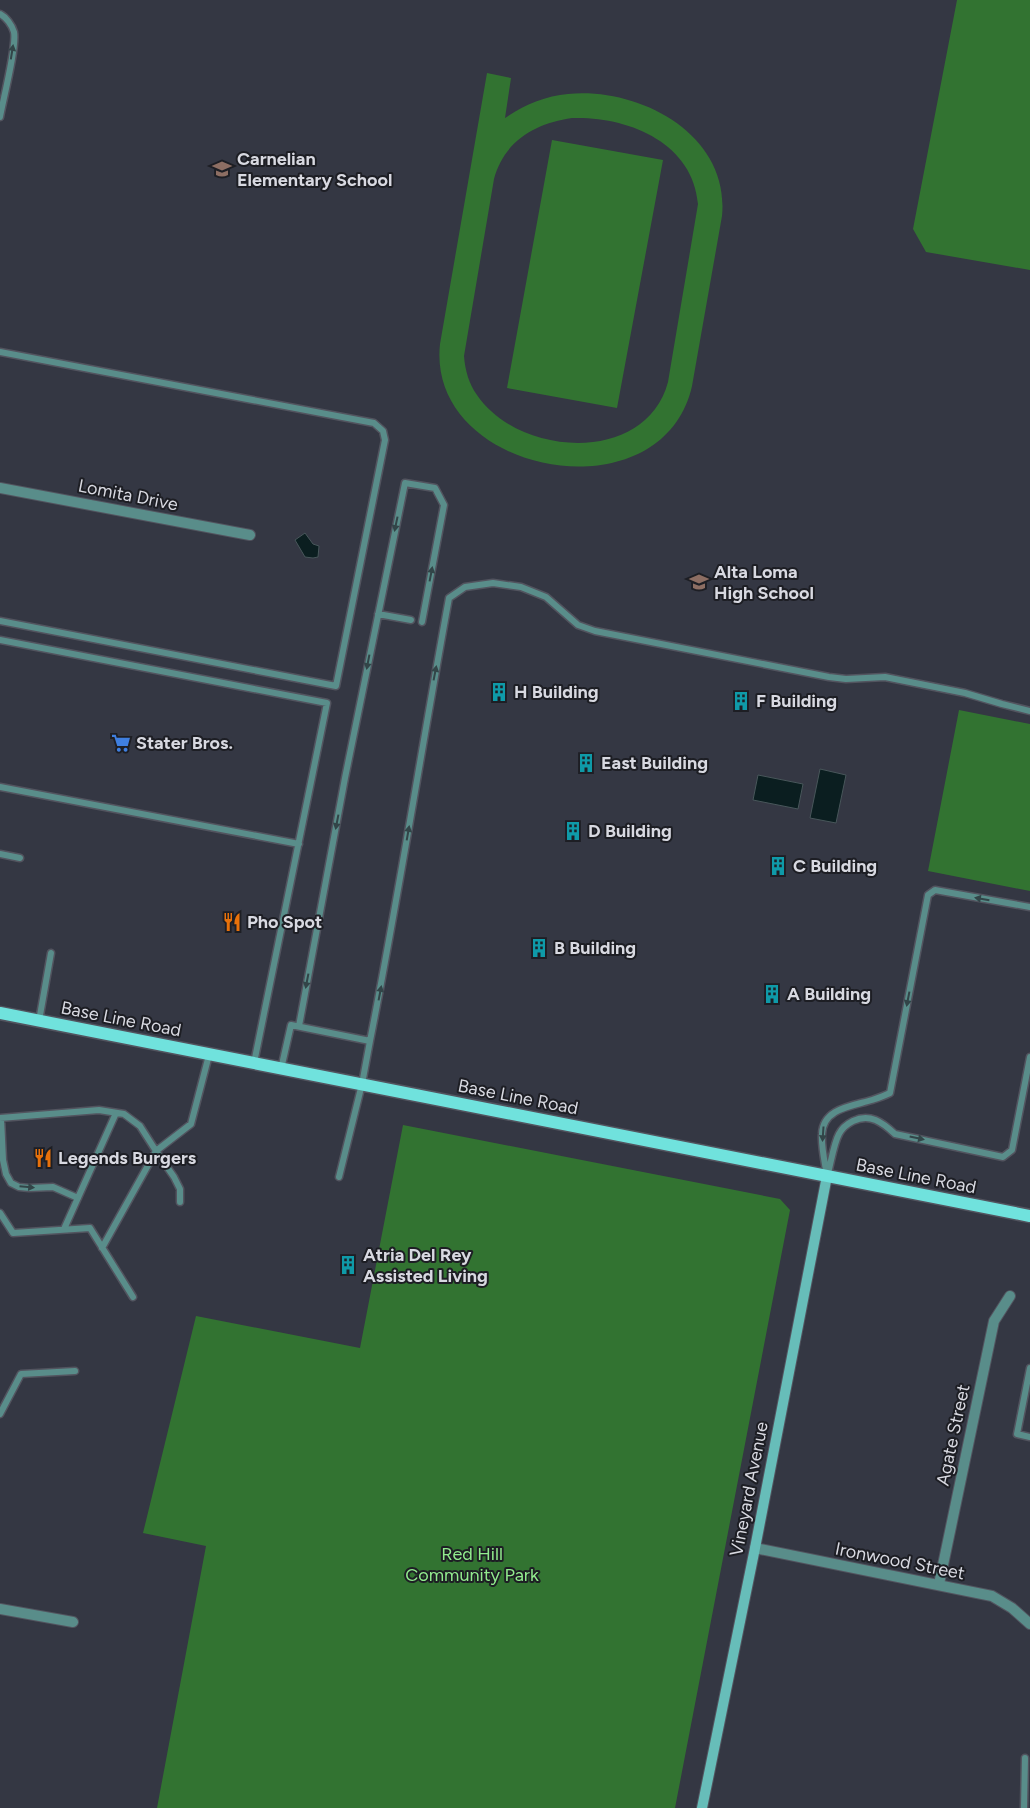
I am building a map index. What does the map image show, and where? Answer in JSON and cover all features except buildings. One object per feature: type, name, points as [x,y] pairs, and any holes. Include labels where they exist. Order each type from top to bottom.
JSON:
[{"type":"main road","name":"Base Line Road","points":[[0,1013],[1030,1216]]},
{"type":"street","name":"Lomita Drive","points":[[0,488],[250,535]]},
{"type":"street","name":"Vineyard Avenue","points":[[702,1808],[755,1548],[827,1176]]},
{"type":"street","name":"Agate Street","points":[[939,1584],[994,1321],[1010,1296]]},
{"type":"street","name":"Ironwood Street","points":[[755,1548],[992,1596],[1012,1608],[1030,1624]]},
{"type":"street","points":[[0,1609],[73,1622]]},
{"type":"lane","points":[[0,14],[5,16],[14,32],[0,117]]},
{"type":"lane","points":[[0,352],[374,423],[383,431],[385,440],[336,686],[0,621]]},
{"type":"lane","points":[[299,1026],[405,483],[435,488],[444,504],[422,622]]},
{"type":"lane","points":[[339,1177],[362,1084],[388,949],[449,598],[464,587],[494,583],[521,587],[546,597],[578,625],[595,631],[829,677],[846,679],[885,677],[965,693],[1030,711]]},
{"type":"lane","points":[[378,614],[411,620]]},
{"type":"lane","points":[[0,640],[327,703],[254,1063]]},
{"type":"lane","points":[[0,788],[299,844]]},
{"type":"lane","points":[[0,854],[20,858]]},
{"type":"lane","points":[[827,1176],[822,1134],[825,1121],[838,1110],[851,1104],[872,1100],[890,1093],[928,894],[935,890],[1030,907]]},
{"type":"lane","points":[[39,1021],[51,954]]},
{"type":"lane","points":[[281,1069],[291,1025],[370,1041]]},
{"type":"lane","points":[[102,1248],[156,1151],[191,1124],[209,1055]]},
{"type":"lane","points":[[827,1176],[838,1135],[846,1124],[860,1118],[874,1118],[895,1134],[1003,1157],[1012,1150],[1030,1057]]},
{"type":"lane","points":[[78,1198],[52,1187],[29,1188],[19,1187],[11,1183],[6,1174],[3,1160],[0,1118],[99,1110],[124,1114],[140,1126],[174,1177],[180,1189],[180,1202]]},
{"type":"lane","points":[[64,1229],[116,1113]]},
{"type":"lane","points":[[0,1213],[13,1233],[90,1228],[134,1297]]},
{"type":"lane","points":[[1030,1368],[1017,1434],[1030,1437]]},
{"type":"lane","points":[[0,1414],[21,1374],[75,1371]]},
{"type":"lane","points":[[1024,1808],[1025,1758]]},
{"type":"green space","points":[[957,0],[1030,0],[1030,270],[926,252],[913,229]]},
{"type":"green space","points":[[487,73],[511,78],[505,118],[527,105],[543,99],[568,94],[595,94],[623,99],[650,108],[675,122],[696,140],[711,161],[721,187],[722,216],[692,386],[672,428],[638,454],[595,466],[550,464],[506,450],[469,425],[446,389],[440,344]],"holes":[[[572,118],[593,119],[635,128],[654,137],[670,149],[684,164],[693,182],[698,204],[668,382],[655,409],[635,428],[609,439],[580,443],[550,440],[521,431],[496,416],[477,395],[472,386],[466,372],[464,356],[494,179],[505,154],[523,136],[546,124]]]},
{"type":"green space","points":[[552,140],[663,160],[617,408],[507,388]]},
{"type":"green space","points":[[959,710],[1030,724],[1030,891],[928,871]]},
{"type":"green space","name":"Red Hill Community Park","points":[[403,1125],[780,1199],[790,1210],[675,1808],[157,1808],[206,1546],[143,1533],[196,1316],[360,1348]]},
{"type":"shaded area","points":[[305,533],[313,544],[319,546],[318,557],[305,557],[295,540]]},
{"type":"shaded area","points":[[820,769],[846,775],[836,823],[810,818]]},
{"type":"shaded area","points":[[758,775],[803,784],[798,809],[753,800]]},
{"type":"place","name":"Carnelian Elementary School","points":[[222,169]]},
{"type":"place","name":"Alta Loma High School","points":[[699,582]]},
{"type":"place","name":"H Building","points":[[499,692]]},
{"type":"place","name":"F Building","points":[[741,701]]},
{"type":"place","name":"Stater Bros.","points":[[121,743]]},
{"type":"place","name":"East Building","points":[[586,763]]},
{"type":"place","name":"D Building","points":[[573,831]]},
{"type":"place","name":"C Building","points":[[778,866]]},
{"type":"place","name":"Pho Spot","points":[[232,922]]},
{"type":"place","name":"B Building","points":[[539,948]]},
{"type":"place","name":"A Building","points":[[772,994]]},
{"type":"place","name":"Legends Burgers","points":[[43,1158]]},
{"type":"place","name":"Atria Del Rey Assisted Living","points":[[348,1265]]}]
